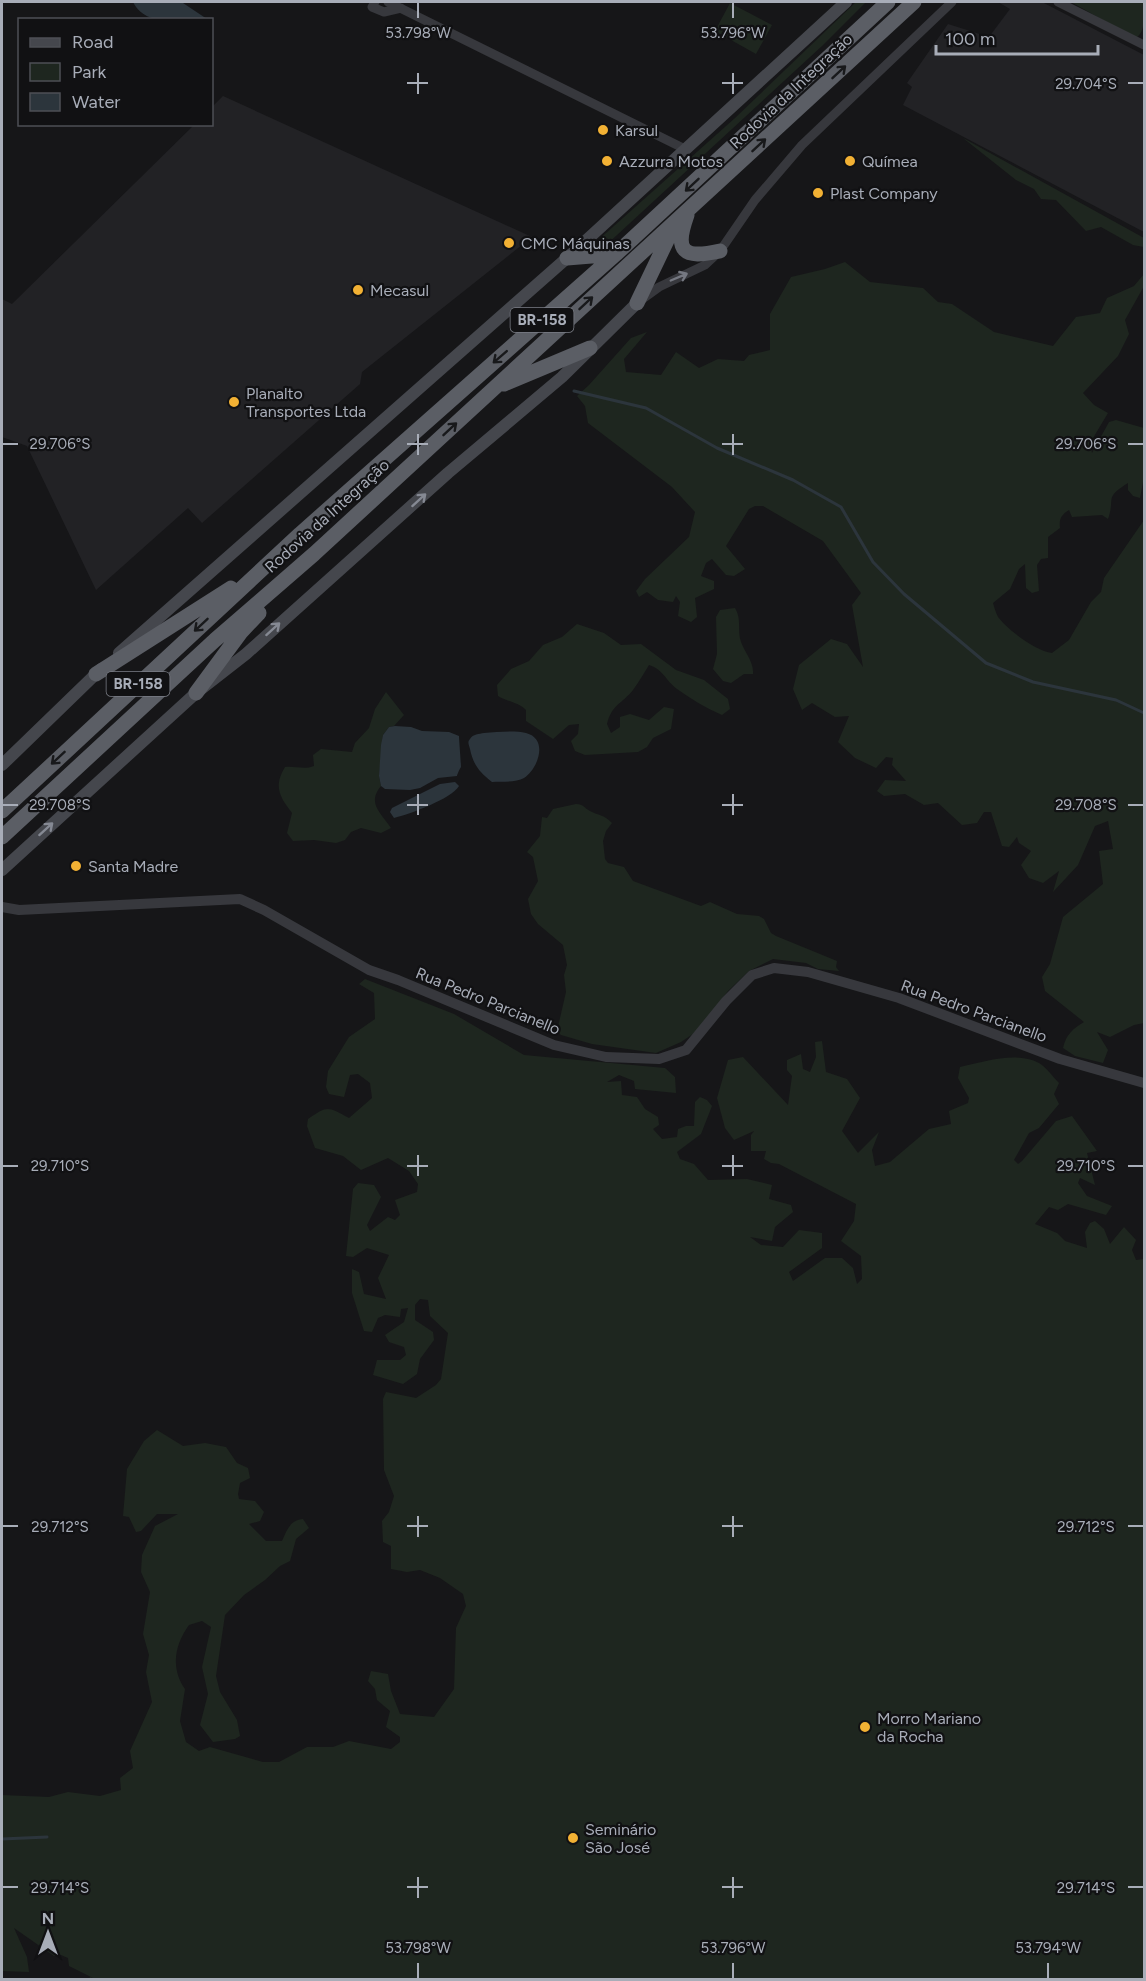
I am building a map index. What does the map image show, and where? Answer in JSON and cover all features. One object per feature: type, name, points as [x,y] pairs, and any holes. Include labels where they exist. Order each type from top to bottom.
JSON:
[{"type":"highway","name":"Rodovia da Integração","points":[[2,837],[215,640],[314,554],[914,2]]},
{"type":"highway","name":"Rodovia da Integração","points":[[2,811],[275,558],[616,254],[887,3]]},
{"type":"highway","points":[[689,209],[681,232],[682,246],[691,255],[720,251]]},
{"type":"highway","name":"BR-158","points":[[637,303],[675,221]]},
{"type":"highway","points":[[567,258],[616,254]]},
{"type":"highway","name":"BR-158","points":[[493,389],[590,348]]},
{"type":"highway","name":"BR-158","points":[[196,693],[241,632],[314,554]]},
{"type":"highway","name":"BR-158","points":[[96,674],[223,594],[275,558]]},
{"type":"main road","name":"BR-158","points":[[823,21],[836,2]]},
{"type":"main road","name":"BR-158","points":[[2,765],[96,674],[567,258],[846,2]]},
{"type":"main road","name":"BR-158","points":[[2,870],[196,693],[246,654],[448,473],[562,377],[637,303]]},
{"type":"street","points":[[375,2],[372,7],[384,12],[401,8]]},
{"type":"street","points":[[388,2],[470,41],[476,41],[490,48],[492,52],[685,149]]},
{"type":"street","name":"BR-158","points":[[637,303],[659,287],[705,266],[720,251],[755,200],[796,152],[952,2]]},
{"type":"street","points":[[1058,2],[1144,45]]},
{"type":"street","name":"Rua Pedro Parcianello","points":[[2,907],[19,910],[240,898],[369,970],[554,1045],[606,1057],[659,1059],[686,1050],[726,1001],[752,975],[774,968],[808,972],[899,998],[1060,1059],[1144,1083]]},
{"type":"shaded area","points":[[998,2],[1042,2],[1144,55],[1144,232],[903,105],[912,87],[907,83],[948,24],[989,37],[1010,9]]},
{"type":"shaded area","points":[[223,96],[532,237],[362,372],[360,384],[202,523],[188,508],[96,590],[27,446],[2,437],[2,299],[12,304],[193,126],[213,126],[213,106]]},
{"type":"green space","points":[[856,2],[866,2],[822,46],[604,247],[587,250],[735,118]]},
{"type":"green space","points":[[1071,2],[1144,2],[1144,23],[1141,32],[1135,38]]},
{"type":"green space","points":[[730,3],[772,25],[756,54],[715,31]]},
{"type":"green space","points":[[963,138],[1144,238],[1144,247],[1133,245],[1101,227],[1086,231],[1056,200],[1041,199],[1034,189],[1016,180]]},
{"type":"green space","points":[[845,262],[870,282],[923,288],[938,302],[952,304],[994,332],[1053,346],[1076,317],[1100,313],[1107,298],[1134,286],[1144,274],[1144,286],[1125,320],[1129,334],[1118,356],[1083,393],[1094,405],[1108,413],[1090,443],[1092,453],[1109,422],[1116,420],[1144,428],[1144,477],[1140,498],[1133,496],[1128,490],[1128,483],[1115,492],[1108,519],[1102,515],[1072,517],[1069,510],[1066,512],[1061,518],[1060,528],[1048,537],[1048,558],[1041,559],[1037,565],[1039,591],[1032,593],[1026,588],[1025,564],[1019,569],[1010,589],[993,603],[998,617],[1008,628],[1031,644],[1052,653],[1069,640],[1091,602],[1101,592],[1104,578],[1144,520],[1144,1023],[1134,1025],[1110,1037],[1097,1032],[1108,1050],[1103,1063],[1075,1056],[1063,1048],[1070,1032],[1084,1022],[1045,991],[1042,977],[1050,964],[1063,917],[1103,884],[1099,851],[1113,849],[1108,821],[1095,826],[1078,865],[1053,892],[1059,871],[1043,883],[1029,878],[1021,865],[1031,851],[1019,843],[1017,837],[1009,847],[1002,846],[991,812],[984,812],[977,823],[962,825],[938,803],[924,805],[905,794],[884,796],[877,791],[885,780],[906,781],[892,765],[893,758],[886,757],[876,768],[855,758],[838,742],[849,716],[835,717],[812,703],[802,710],[793,689],[799,665],[831,639],[847,644],[863,667],[852,605],[861,593],[823,541],[763,506],[749,509],[726,546],[745,569],[734,576],[726,575],[712,559],[706,563],[701,576],[714,581],[714,589],[695,598],[697,617],[691,622],[678,616],[680,602],[676,596],[673,602],[658,600],[647,592],[639,597],[636,591],[645,579],[689,537],[695,512],[672,487],[588,423],[585,406],[577,396],[631,338],[647,332],[624,359],[626,372],[661,375],[676,352],[699,368],[718,359],[744,361],[749,355],[770,350],[770,314],[791,277]]},
{"type":"green space","points":[[735,608],[741,642],[751,662],[753,674],[744,674],[731,683],[723,681],[713,669],[717,654],[716,617],[720,610]]},
{"type":"green space","points":[[577,624],[604,633],[621,645],[641,644],[676,670],[704,680],[728,699],[730,709],[722,715],[704,706],[677,689],[661,672],[649,665],[633,690],[615,708],[607,724],[611,733],[620,727],[620,717],[630,714],[649,720],[664,707],[674,709],[671,729],[653,738],[647,747],[638,752],[585,755],[575,751],[571,741],[578,734],[579,724],[569,725],[553,739],[526,721],[526,710],[523,707],[498,696],[497,685],[511,669],[529,661],[543,645],[562,637]]},
{"type":"green space","points":[[386,692],[404,715],[383,735],[379,776],[381,786],[375,797],[379,812],[391,828],[381,833],[361,828],[351,832],[345,840],[336,843],[314,840],[293,841],[287,833],[292,813],[281,797],[279,786],[279,780],[285,767],[314,766],[313,755],[321,749],[352,752],[355,743],[369,728],[375,709]]},
{"type":"green space","points":[[576,804],[582,805],[612,823],[603,841],[605,859],[608,863],[624,867],[633,881],[701,906],[710,902],[737,914],[759,916],[764,919],[771,933],[837,961],[836,967],[839,971],[818,969],[806,963],[773,959],[749,971],[728,991],[696,1032],[681,1042],[656,1053],[592,1044],[561,1035],[557,1031],[566,992],[564,975],[567,965],[563,945],[538,924],[531,914],[528,899],[538,881],[533,857],[527,852],[540,836],[542,817],[547,818],[553,809]]},
{"type":"green space","points":[[365,979],[454,1014],[524,1055],[665,1068],[675,1077],[676,1093],[635,1089],[634,1081],[619,1075],[607,1082],[621,1081],[622,1095],[637,1097],[645,1109],[658,1117],[659,1125],[653,1129],[662,1139],[677,1137],[678,1129],[694,1126],[695,1102],[700,1097],[707,1100],[712,1106],[701,1134],[677,1152],[680,1159],[694,1164],[708,1180],[747,1179],[772,1185],[769,1199],[791,1205],[793,1212],[775,1227],[772,1241],[750,1237],[761,1245],[783,1247],[799,1230],[822,1233],[822,1248],[789,1272],[793,1281],[825,1258],[842,1258],[853,1268],[857,1284],[862,1279],[861,1256],[841,1241],[854,1221],[856,1204],[779,1164],[764,1159],[766,1151],[751,1151],[751,1135],[754,1131],[734,1140],[725,1128],[717,1098],[728,1060],[743,1057],[788,1105],[792,1076],[787,1070],[787,1060],[801,1054],[803,1069],[810,1072],[816,1057],[815,1042],[822,1041],[826,1072],[847,1079],[860,1098],[842,1131],[858,1153],[879,1132],[872,1150],[875,1166],[890,1162],[929,1129],[951,1124],[949,1111],[968,1103],[969,1098],[958,1078],[960,1067],[1000,1059],[1020,1058],[1039,1063],[1059,1083],[1054,1094],[1059,1104],[1039,1128],[1029,1133],[1014,1160],[1018,1164],[1022,1161],[1056,1121],[1072,1116],[1097,1151],[1087,1153],[1095,1185],[1080,1178],[1078,1183],[1087,1196],[1112,1206],[1106,1215],[1068,1204],[1058,1210],[1049,1207],[1035,1224],[1057,1233],[1065,1241],[1087,1248],[1085,1232],[1090,1223],[1095,1221],[1104,1229],[1110,1244],[1124,1227],[1136,1240],[1132,1250],[1136,1260],[1144,1259],[1144,1979],[96,1980],[69,1966],[68,1958],[61,1955],[54,1956],[14,1928],[27,1957],[29,1972],[2,1971],[2,1795],[49,1797],[68,1792],[100,1796],[121,1790],[120,1778],[133,1768],[130,1751],[152,1702],[146,1672],[149,1655],[143,1634],[150,1592],[141,1572],[142,1555],[155,1526],[178,1514],[157,1514],[141,1531],[136,1532],[129,1517],[123,1516],[127,1469],[144,1441],[157,1430],[183,1446],[205,1443],[226,1447],[237,1463],[248,1468],[250,1478],[240,1483],[239,1499],[255,1501],[264,1512],[260,1521],[249,1524],[266,1541],[282,1541],[295,1521],[303,1519],[309,1528],[296,1539],[290,1561],[280,1566],[244,1595],[225,1615],[216,1676],[220,1692],[237,1720],[240,1736],[235,1739],[213,1742],[200,1725],[208,1694],[202,1667],[211,1627],[202,1621],[189,1625],[184,1632],[176,1656],[176,1665],[180,1681],[185,1689],[180,1721],[186,1742],[199,1751],[210,1747],[263,1762],[279,1762],[307,1747],[333,1747],[349,1741],[391,1749],[400,1742],[400,1737],[386,1727],[390,1711],[377,1700],[375,1689],[368,1681],[371,1671],[388,1674],[391,1691],[400,1714],[434,1717],[454,1689],[456,1628],[466,1606],[463,1594],[440,1578],[420,1570],[407,1572],[391,1569],[391,1546],[383,1542],[382,1521],[389,1512],[394,1496],[384,1470],[383,1399],[386,1392],[416,1398],[436,1385],[441,1379],[448,1333],[430,1316],[428,1300],[420,1299],[415,1305],[415,1320],[433,1332],[434,1340],[420,1359],[417,1374],[403,1384],[373,1375],[377,1360],[400,1360],[406,1355],[404,1347],[389,1342],[385,1335],[404,1322],[408,1308],[401,1309],[400,1317],[385,1315],[378,1318],[372,1332],[364,1331],[352,1293],[352,1269],[359,1272],[364,1294],[386,1299],[378,1278],[389,1255],[367,1248],[353,1257],[346,1256],[353,1189],[358,1183],[374,1185],[381,1197],[367,1225],[370,1231],[388,1217],[395,1220],[400,1215],[395,1200],[417,1192],[418,1184],[409,1171],[388,1158],[361,1170],[343,1156],[315,1148],[307,1126],[308,1119],[328,1109],[349,1118],[372,1098],[370,1083],[358,1074],[350,1075],[344,1097],[329,1094],[326,1087],[328,1071],[349,1037],[375,1019],[374,993],[359,984]]},
{"type":"water","points":[[133,2],[183,3],[206,18],[153,18],[139,10]]},
{"type":"water","points":[[389,727],[411,727],[422,731],[449,732],[459,736],[461,767],[457,776],[438,778],[420,788],[410,790],[385,789],[381,786],[379,776],[383,735]]},
{"type":"water","points":[[516,732],[533,736],[537,741],[539,754],[529,774],[521,780],[513,781],[492,782],[487,778],[475,763],[468,744],[473,736],[484,733]]},
{"type":"water","points":[[455,782],[459,786],[455,791],[430,805],[394,818],[390,812],[392,808],[440,784]]},
{"type":"waterway","points":[[574,391],[646,408],[717,448],[793,480],[841,507],[873,562],[904,594],[986,663],[1033,682],[1116,700],[1144,713]]},
{"type":"waterway","points":[[2,1839],[47,1837]]},
{"type":"place","name":"Karsul","points":[[603,130]]},
{"type":"place","name":"Azzurra Motos","points":[[607,161]]},
{"type":"place","name":"Químea","points":[[850,161]]},
{"type":"place","name":"Plast Company","points":[[818,193]]},
{"type":"place","name":"CMC Máquinas","points":[[509,243]]},
{"type":"place","name":"Mecasul","points":[[358,290]]},
{"type":"place","name":"Planalto Transportes Ltda","points":[[234,402]]},
{"type":"place","name":"Santa Madre","points":[[76,866]]},
{"type":"place","name":"Morro Mariano da Rocha","points":[[865,1727]]},
{"type":"place","name":"Seminário São José","points":[[573,1838]]}]
